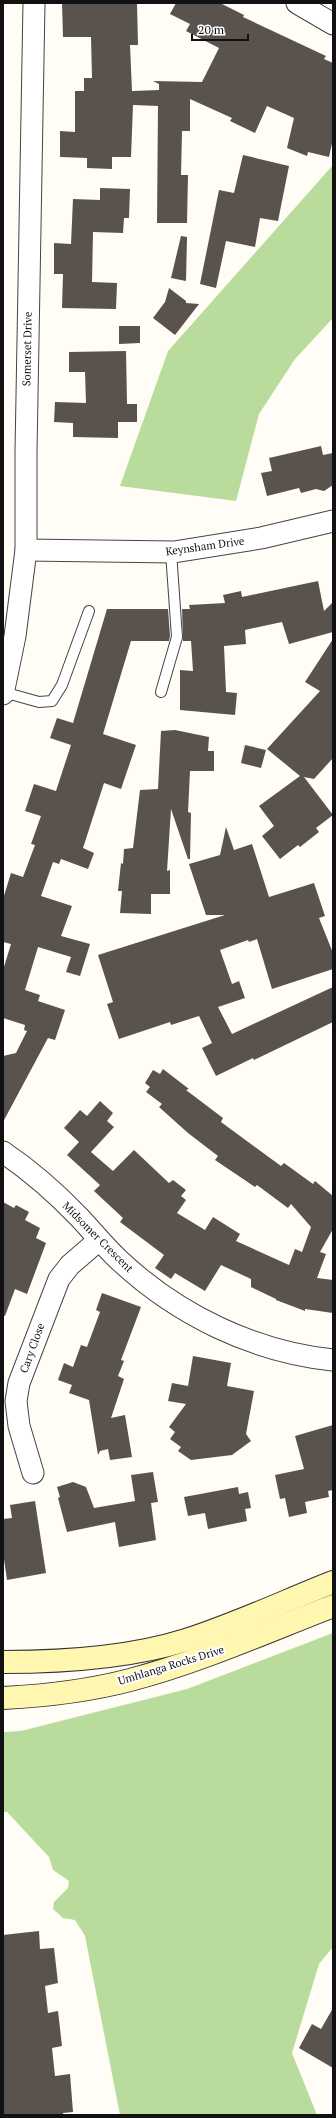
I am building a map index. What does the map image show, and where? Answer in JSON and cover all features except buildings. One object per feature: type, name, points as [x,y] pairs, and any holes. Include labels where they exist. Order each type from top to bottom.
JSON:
[{"type":"main road","name":"Umhlanga Rocks Drive","points":[[3,1662],[33,1662],[112,1655],[186,1640],[333,1582]]},
{"type":"main road","name":"Umhlanga Rocks Drive","points":[[3,1698],[34,1696],[129,1680],[222,1650],[333,1606]]},
{"type":"street","name":"Somerset Drive","points":[[3,693],[14,636],[26,550],[26,436],[34,3]]},
{"type":"street","points":[[297,3],[333,24]]},
{"type":"street","name":"Keynsham Drive","points":[[26,550],[171,552],[240,542],[333,521]]},
{"type":"street","name":"Midsomer Crescent","points":[[3,1152],[31,1172],[54,1192],[99,1240],[136,1274],[175,1304],[206,1323],[268,1347],[333,1360]]},
{"type":"street","name":"Cary Close","points":[[33,1473],[16,1413],[19,1383],[59,1279],[70,1265],[99,1240]]},
{"type":"lane","points":[[161,692],[177,637],[171,552]]},
{"type":"lane","points":[[3,693],[44,703],[55,698],[62,684],[89,611]]},
{"type":"green space","points":[[333,165],[333,318],[295,359],[259,414],[236,501],[120,486],[168,351]]},
{"type":"green space","points":[[333,1633],[333,1947],[319,1964],[292,2053],[317,2115],[120,2115],[85,1936],[75,1920],[63,1918],[53,1909],[54,1902],[68,1888],[69,1881],[53,1870],[49,1857],[7,1812],[3,1812],[3,1732],[21,1731],[187,1689]]}]
